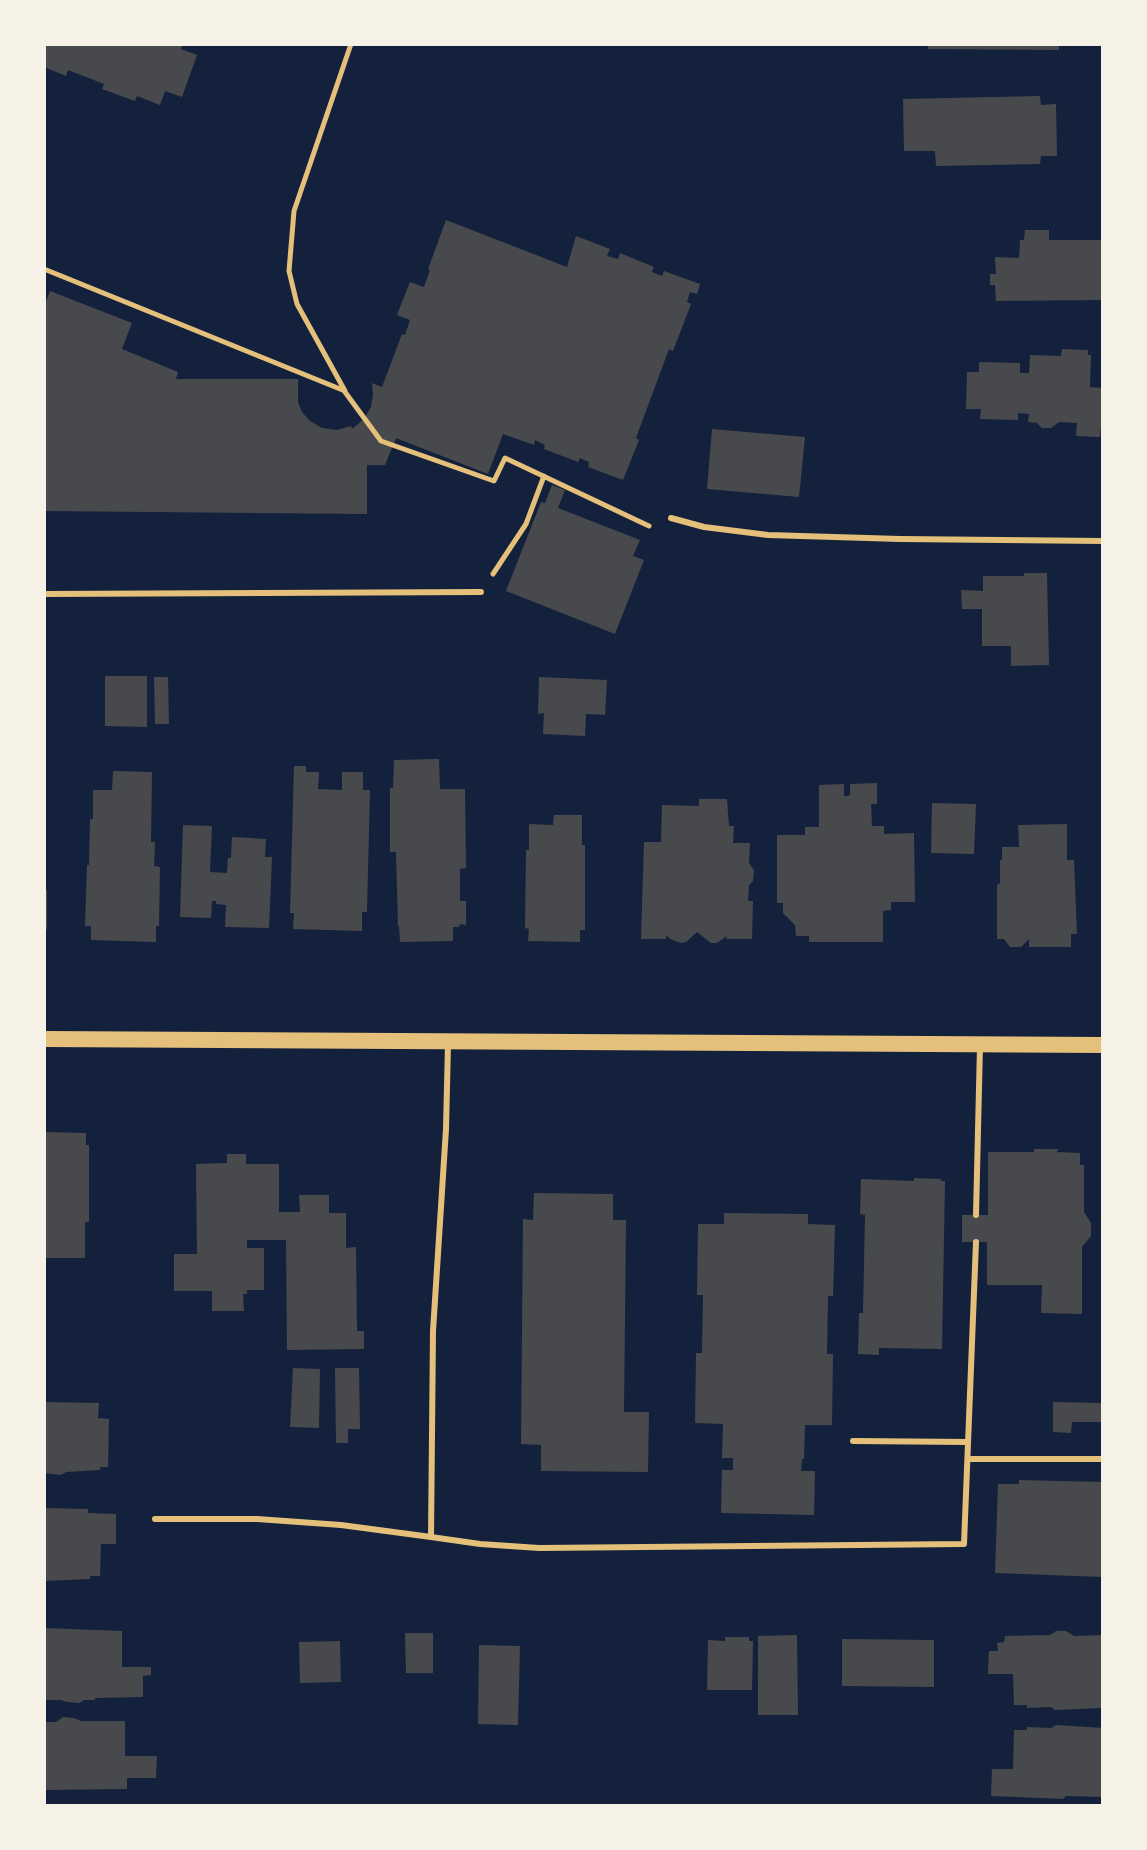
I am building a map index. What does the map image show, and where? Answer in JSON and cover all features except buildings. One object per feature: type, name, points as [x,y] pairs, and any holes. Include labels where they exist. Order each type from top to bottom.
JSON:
[{"type":"main road","points":[[44,1039],[1103,1045]]},
{"type":"lane","points":[[671,518],[704,527],[768,535],[1103,541]]},
{"type":"lane","points":[[44,594],[481,592]]},
{"type":"lane","points":[[431,1537],[433,1331],[446,1129],[448,1041]]},
{"type":"lane","points":[[976,1215],[980,1045]]},
{"type":"lane","points":[[155,1519],[257,1519],[341,1525],[480,1544],[539,1548],[964,1544],[976,1242]]},
{"type":"lane","points":[[853,1441],[968,1442]]},
{"type":"lane","points":[[968,1459],[1103,1459]]},
{"type":"path","points":[[351,44],[294,211],[289,271],[297,304],[345,391],[381,441],[494,481],[505,458],[653,528],[671,518]]},
{"type":"path","points":[[44,269],[345,391]]},
{"type":"path","points":[[481,592],[526,524],[544,476]]}]
